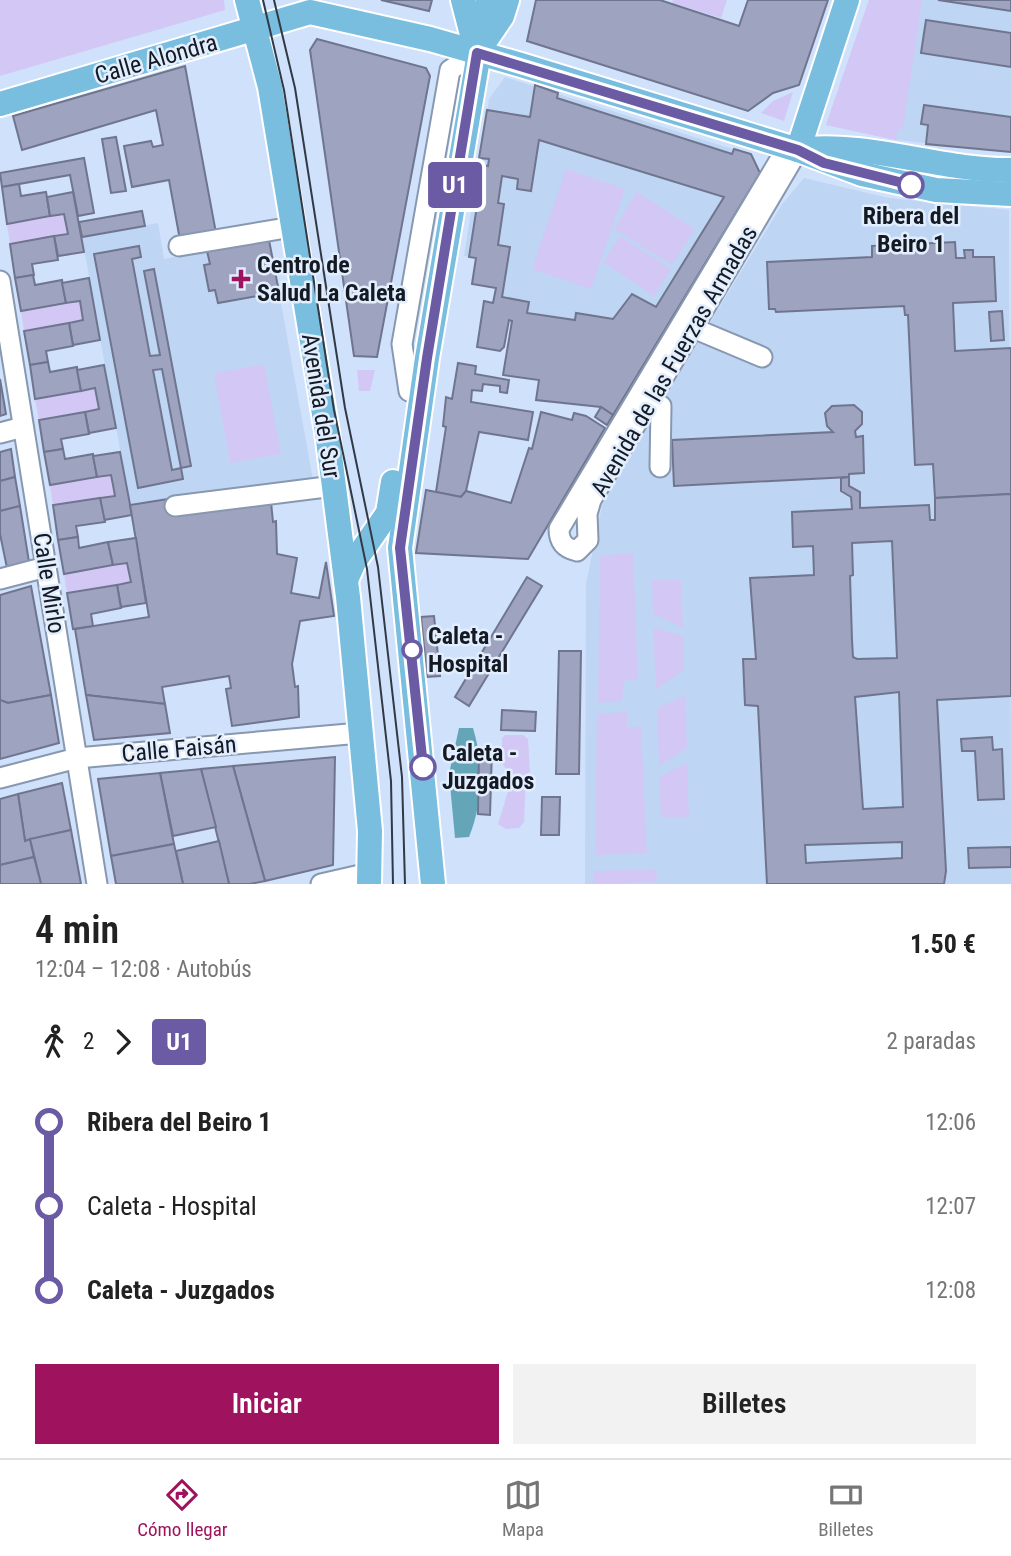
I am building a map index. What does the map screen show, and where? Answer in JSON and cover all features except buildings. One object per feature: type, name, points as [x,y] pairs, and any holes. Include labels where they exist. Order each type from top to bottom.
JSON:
[{"type":"main road","name":"Avenida del Sur","points":[[247,0],[270,88],[334,486],[346,580],[370,831],[369,879]]},
{"type":"main road","points":[[463,0],[477,53]]},
{"type":"main road","points":[[433,884],[400,548],[425,367],[488,0]]},
{"type":"main road","points":[[477,53],[502,16],[507,0]]},
{"type":"main road","name":"Avenida de las Fuerzas Armadas","points":[[792,149],[846,0]]},
{"type":"main road","name":"Calle Alondra","points":[[0,104],[253,31],[304,6]]},
{"type":"main road","points":[[304,6],[430,38],[792,149],[824,163],[862,174],[936,190],[1011,194]]},
{"type":"main road","points":[[792,149],[830,146],[934,164],[1011,170]]},
{"type":"main road","points":[[346,580],[354,562],[388,513],[409,391],[425,367]]},
{"type":"street","points":[[409,391],[402,344],[448,78],[450,71],[477,53]]},
{"type":"street","name":"Avenida de las Fuerzas Armadas","points":[[792,149],[693,328],[591,500],[587,514],[589,540],[577,551],[567,549],[559,539],[559,529],[792,149]]},
{"type":"street","points":[[179,246],[292,227]]},
{"type":"street","name":"Calle Mirlo","points":[[0,283],[97,884]]},
{"type":"street","points":[[693,328],[762,357]]},
{"type":"street","points":[[651,399],[661,406],[660,467]]},
{"type":"street","points":[[0,433],[23,427]]},
{"type":"street","points":[[175,506],[334,486]]},
{"type":"street","points":[[0,579],[46,567]]},
{"type":"street","name":"Calle Faisán","points":[[0,778],[77,758],[360,733]]},
{"type":"street","points":[[321,884],[369,879]]},
{"type":"shaded area","points":[[0,0],[224,0],[225,10],[0,76]]},
{"type":"shaded area","points":[[673,0],[727,0],[721,18],[672,3]]},
{"type":"shaded area","points":[[869,0],[1011,0],[1011,152],[896,140],[826,125]]},
{"type":"shaded area","points":[[869,0],[922,0],[903,129],[898,129],[896,140],[826,125]]},
{"type":"shaded area","points":[[505,77],[748,154],[663,330],[621,308],[613,319],[577,313],[575,320],[527,313],[529,302],[502,297],[507,263],[464,256],[489,99]]},
{"type":"shaded area","points":[[793,92],[784,121],[761,113],[773,101]]},
{"type":"shaded area","points":[[566,169],[625,189],[591,289],[532,269]]},
{"type":"shaded area","points":[[804,178],[889,198],[1009,210],[1011,884],[585,884],[586,584],[604,496],[783,203]]},
{"type":"shaded area","points":[[637,192],[695,229],[672,265],[614,229]]},
{"type":"shaded area","points":[[64,214],[68,234],[10,244],[7,224]]},
{"type":"shaded area","points":[[158,223],[164,259],[207,251],[210,264],[204,266],[208,290],[215,290],[218,303],[279,292],[313,480],[130,505],[82,237]]},
{"type":"shaded area","points":[[620,236],[671,269],[654,296],[603,262]]},
{"type":"shaded area","points":[[80,301],[83,320],[24,331],[21,311]]},
{"type":"shaded area","points":[[264,364],[281,454],[230,463],[214,373]]},
{"type":"shaded area","points":[[357,370],[375,370],[370,391],[359,391]]},
{"type":"shaded area","points":[[95,388],[99,409],[39,420],[35,399]]},
{"type":"shaded area","points":[[111,475],[115,496],[53,505],[50,485]]},
{"type":"shaded area","points":[[633,553],[638,679],[624,681],[622,701],[598,703],[600,556]]},
{"type":"shaded area","points":[[127,563],[131,582],[67,593],[64,574]]},
{"type":"shaded area","points":[[681,579],[683,628],[653,614],[652,580]]},
{"type":"shaded area","points":[[653,627],[683,636],[684,670],[656,689]]},
{"type":"shaded area","points":[[685,696],[687,748],[659,766],[657,708]]},
{"type":"shaded area","points":[[627,712],[627,727],[641,727],[647,853],[595,855],[597,714]]},
{"type":"shaded area","points":[[459,728],[473,728],[479,756],[480,783],[477,810],[469,837],[455,838],[449,774]]},
{"type":"shaded area","points":[[505,735],[523,735],[528,739],[530,772],[526,775],[524,822],[519,828],[506,829],[498,824],[508,791],[508,772],[502,763],[502,738]]},
{"type":"shaded area","points":[[687,763],[689,817],[661,817],[659,777]]},
{"type":"shaded area","points":[[656,869],[657,882],[593,884],[593,871]]},
{"type":"tram line","points":[[263,0],[284,90],[334,410],[367,569],[391,781],[393,884]]},
{"type":"tram line","points":[[274,0],[295,88],[345,408],[378,567],[402,777],[405,884]]},
{"type":"bus line","name":"U1","points":[[423,767],[400,548],[427,358],[477,53],[798,150],[824,163],[911,185]]},
{"type":"place","name":"Ribera del Beiro 1","points":[[911,185]]},
{"type":"place","name":"Centro de Salud La Caleta","points":[[241,279]]},
{"type":"place","name":"Caleta - Hospital","points":[[412,650]]},
{"type":"place","name":"Caleta - Juzgados","points":[[423,767]]}]
